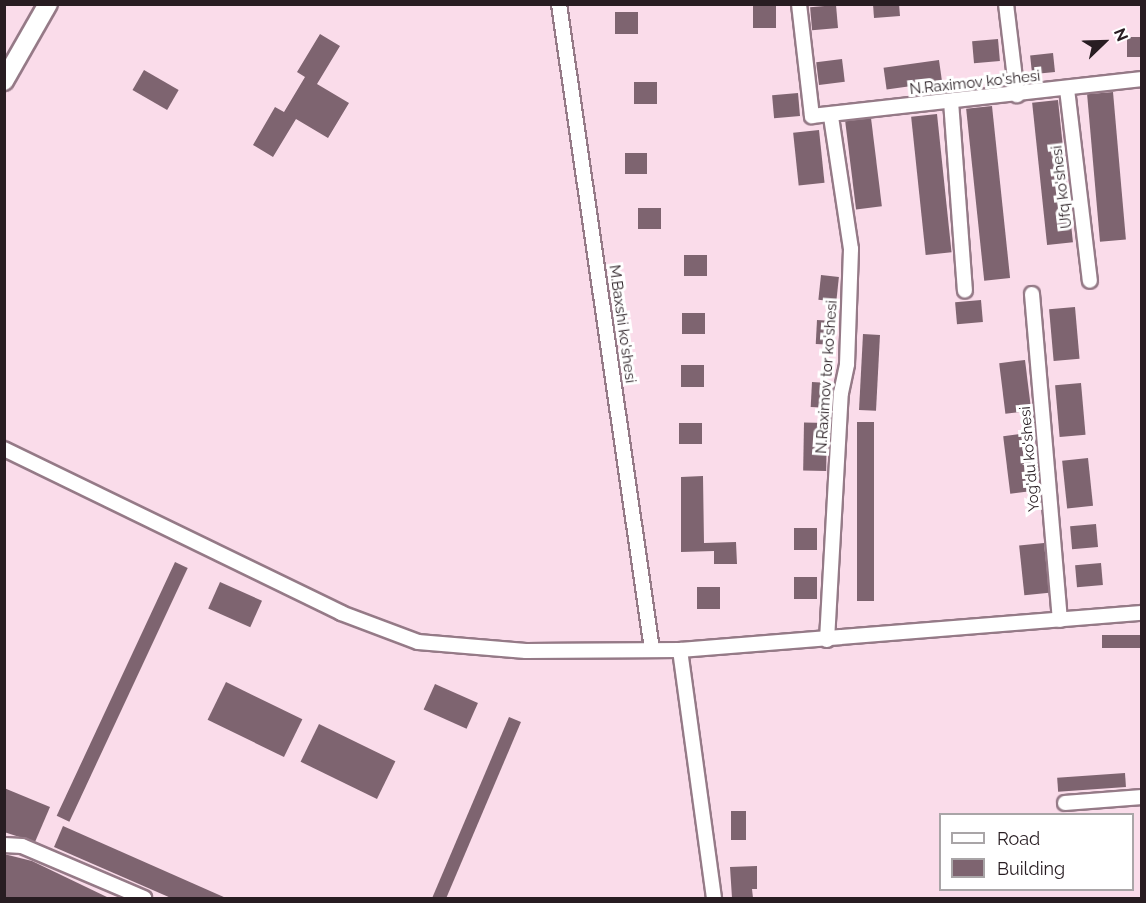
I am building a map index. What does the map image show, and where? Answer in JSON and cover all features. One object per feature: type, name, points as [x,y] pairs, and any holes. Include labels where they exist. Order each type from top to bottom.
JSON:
[{"type":"main road","points":[[4,81],[48,4]]},
{"type":"street","name":"M.Baxshi ko'shesi","points":[[559,4],[652,649]]},
{"type":"street","name":"N.Raximov ko'shesi","points":[[799,4],[812,116],[831,117],[1142,79]]},
{"type":"street","points":[[1006,4],[1017,95]]},
{"type":"street","name":"Ufq ko'shesi","points":[[1067,89],[1090,281]]},
{"type":"street","points":[[951,101],[965,291]]},
{"type":"street","name":"N.Raximov tor ko'shesi","points":[[827,640],[841,393],[847,364],[851,249],[831,117]]},
{"type":"street","name":"Yog'du ko'shesi","points":[[1032,294],[1060,620]]},
{"type":"street","points":[[4,449],[341,613],[418,642],[526,651],[680,650],[1142,613]]},
{"type":"street","points":[[680,650],[714,898]]},
{"type":"street","points":[[1065,803],[1142,797]]},
{"type":"street","points":[[4,845],[22,846],[144,898]]},
{"type":"building","points":[[873,4],[899,4],[900,16],[874,18]]},
{"type":"building","points":[[836,5],[838,28],[812,30],[810,7]]},
{"type":"building","points":[[753,6],[776,6],[776,28],[753,28]]},
{"type":"building","points":[[615,12],[638,12],[638,34],[615,34]]},
{"type":"building","points":[[320,34],[340,46],[317,84],[349,103],[328,138],[296,119],[273,157],[253,145],[275,107],[284,112],[305,77],[297,72]]},
{"type":"building","points":[[1127,37],[1142,37],[1142,57],[1127,57]]},
{"type":"building","points":[[998,39],[1000,61],[974,63],[972,41]]},
{"type":"building","points":[[1053,53],[1055,72],[1032,74],[1030,55]]},
{"type":"building","points":[[842,59],[845,82],[819,85],[816,62]]},
{"type":"building","points":[[939,60],[942,82],[887,90],[884,68]]},
{"type":"building","points":[[144,70],[179,90],[167,110],[132,90]]},
{"type":"building","points":[[634,82],[657,82],[657,104],[634,104]]},
{"type":"building","points":[[1113,92],[1126,239],[1100,242],[1087,94]]},
{"type":"building","points":[[798,93],[800,116],[774,118],[772,95]]},
{"type":"building","points":[[1058,100],[1073,242],[1047,245],[1032,103]]},
{"type":"building","points":[[992,106],[1010,278],[984,281],[966,109]]},
{"type":"building","points":[[937,114],[952,252],[926,255],[911,117]]},
{"type":"building","points":[[871,118],[882,206],[856,210],[845,121]]},
{"type":"building","points":[[819,130],[825,183],[799,185],[793,133]]},
{"type":"building","points":[[625,153],[647,153],[647,174],[625,174]]},
{"type":"building","points":[[638,208],[661,208],[661,229],[638,229]]},
{"type":"building","points":[[684,255],[707,255],[707,276],[684,276]]},
{"type":"building","points":[[821,275],[839,277],[836,302],[818,300]]},
{"type":"building","points":[[981,300],[983,322],[957,324],[955,302]]},
{"type":"building","points":[[1075,307],[1080,359],[1054,361],[1049,309]]},
{"type":"building","points":[[682,313],[705,313],[705,334],[682,334]]},
{"type":"building","points":[[817,320],[834,321],[833,345],[816,344]]},
{"type":"building","points":[[863,334],[880,335],[876,411],[859,410]]},
{"type":"building","points":[[1025,360],[1031,411],[1005,414],[999,363]]},
{"type":"building","points":[[681,365],[704,365],[704,387],[681,387]]},
{"type":"building","points":[[812,382],[829,383],[828,408],[811,407]]},
{"type":"building","points":[[1081,383],[1086,435],[1060,437],[1055,385]]},
{"type":"building","points":[[857,422],[874,422],[874,601],[857,601]]},
{"type":"building","points":[[679,423],[702,423],[702,444],[679,444]]},
{"type":"building","points":[[804,423],[827,423],[826,471],[803,471]]},
{"type":"building","points":[[1029,433],[1036,491],[1010,494],[1003,436]]},
{"type":"building","points":[[1088,458],[1093,506],[1067,508],[1062,461]]},
{"type":"building","points":[[703,476],[704,543],[736,542],[737,564],[714,564],[714,551],[681,552],[681,477]]},
{"type":"building","points":[[1096,524],[1098,547],[1072,549],[1070,526]]},
{"type":"building","points":[[794,528],[817,528],[817,550],[794,550]]},
{"type":"building","points":[[1044,543],[1049,593],[1024,595],[1019,546]]},
{"type":"building","points":[[175,562],[188,568],[69,822],[57,816]]},
{"type":"building","points":[[1101,563],[1103,585],[1077,587],[1075,565]]},
{"type":"building","points":[[794,577],[817,577],[817,599],[794,599]]},
{"type":"building","points":[[220,582],[262,601],[250,627],[208,608]]},
{"type":"building","points":[[697,587],[720,587],[720,609],[697,609]]},
{"type":"building","points":[[1102,635],[1142,635],[1142,648],[1102,648]]},
{"type":"building","points":[[226,682],[302,719],[284,757],[208,720]]},
{"type":"building","points":[[435,684],[478,703],[467,729],[424,710]]},
{"type":"building","points":[[509,717],[521,722],[446,898],[432,898]]},
{"type":"building","points":[[319,724],[395,761],[377,799],[301,762]]},
{"type":"building","points":[[1125,773],[1126,787],[1058,792],[1057,778]]},
{"type":"building","points":[[4,788],[50,807],[35,842],[4,832]]},
{"type":"building","points":[[731,811],[746,811],[746,840],[731,840]]},
{"type":"building","points":[[63,826],[226,898],[171,898],[54,847]]},
{"type":"building","points":[[4,854],[32,861],[109,898],[4,898]]},
{"type":"building","points":[[757,866],[757,889],[752,889],[753,898],[732,898],[730,867]]}]
